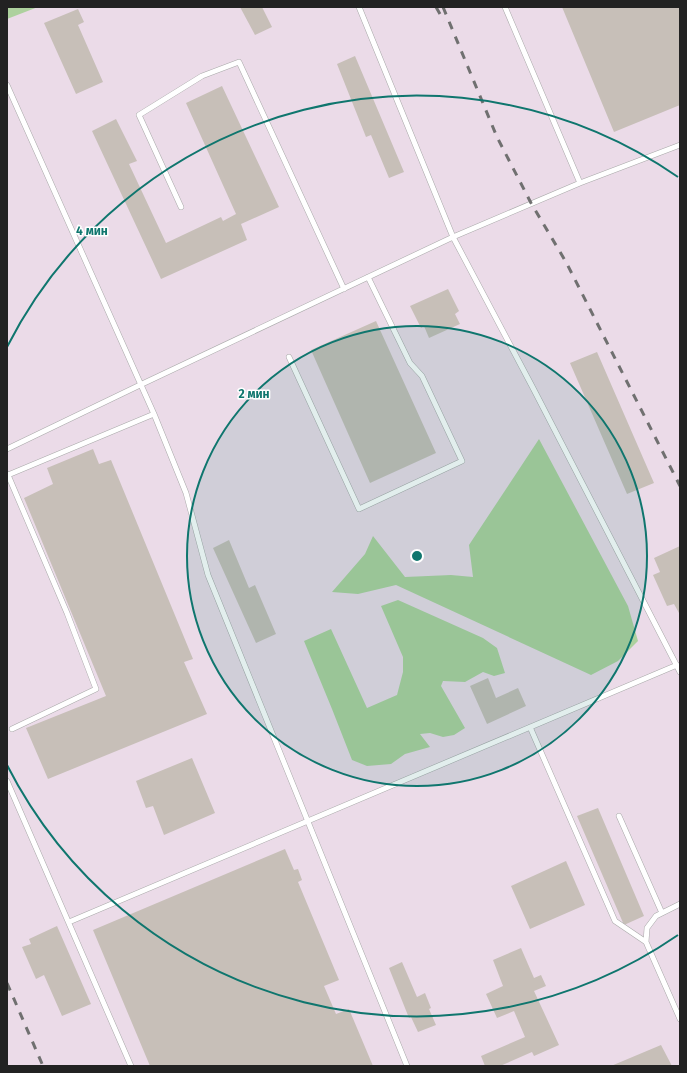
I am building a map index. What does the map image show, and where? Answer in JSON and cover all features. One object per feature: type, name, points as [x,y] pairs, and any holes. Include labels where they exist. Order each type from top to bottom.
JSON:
[{"type":"lane","points":[[359,7],[453,237],[680,672]]},
{"type":"lane","points":[[505,7],[580,183]]},
{"type":"lane","points":[[181,207],[139,115],[202,76],[239,62],[344,289]]},
{"type":"lane","points":[[7,85],[154,414],[186,493],[208,575],[407,1066]]},
{"type":"lane","points":[[7,449],[453,237],[580,183],[680,145]]},
{"type":"lane","points":[[289,357],[359,509],[462,461],[422,376],[410,364],[368,277]]},
{"type":"lane","points":[[12,729],[96,689],[67,613],[8,474],[154,414]]},
{"type":"lane","points":[[69,922],[677,665]]},
{"type":"lane","points":[[530,727],[615,921],[646,942]]},
{"type":"lane","points":[[7,782],[131,1066]]},
{"type":"lane","points":[[619,816],[662,913]]},
{"type":"lane","points":[[680,904],[656,916],[647,928],[646,942],[680,1019]]},
{"type":"shaded area","points":[[7,7],[680,7],[680,1066],[7,1066]]},
{"type":"green space","points":[[7,7],[38,7],[7,19]]},
{"type":"green space","points":[[539,439],[628,606],[638,641],[618,661],[591,675],[396,585],[358,594],[332,592],[365,554],[373,536],[405,577],[451,575],[473,577],[469,545]]},
{"type":"green space","points":[[398,600],[483,638],[497,648],[505,673],[494,676],[483,672],[465,682],[443,681],[441,686],[465,728],[454,735],[443,737],[430,733],[420,734],[430,747],[405,754],[391,764],[367,766],[352,760],[304,641],[331,629],[367,708],[397,695],[403,672],[403,657],[381,606]]},
{"type":"building","points":[[240,7],[262,7],[272,27],[255,35]]},
{"type":"building","points":[[562,7],[680,7],[680,105],[614,132]]},
{"type":"building","points":[[78,9],[84,22],[78,25],[103,82],[76,94],[44,23]]},
{"type":"building","points":[[355,56],[404,172],[389,178],[371,135],[366,137],[337,64]]},
{"type":"building","points":[[222,86],[279,207],[241,224],[247,240],[161,279],[92,131],[116,119],[137,161],[129,164],[166,243],[221,217],[223,221],[236,214],[186,103]]},
{"type":"building","points":[[448,289],[459,311],[455,314],[460,324],[429,338],[424,326],[421,328],[410,306]]},
{"type":"building","points":[[376,321],[436,453],[370,483],[311,350]]},
{"type":"building","points":[[597,352],[654,483],[627,494],[570,363]]},
{"type":"building","points":[[93,449],[99,464],[111,460],[193,659],[184,662],[207,714],[48,779],[26,728],[106,696],[24,498],[53,484],[47,468]]},
{"type":"building","points":[[229,540],[249,588],[255,585],[276,634],[256,643],[213,548]]},
{"type":"building","points":[[680,546],[679,613],[674,604],[667,606],[653,575],[660,572],[654,558]]},
{"type":"building","points":[[488,678],[496,698],[518,688],[526,706],[487,724],[470,686]]},
{"type":"building","points":[[192,758],[215,813],[164,835],[153,806],[146,808],[136,781]]},
{"type":"building","points":[[598,808],[644,916],[624,925],[577,816]]},
{"type":"building","points":[[285,849],[294,870],[298,869],[302,880],[298,882],[339,980],[324,986],[336,1014],[349,1009],[373,1066],[150,1066],[93,930]]},
{"type":"building","points":[[566,861],[585,905],[530,929],[511,886]]},
{"type":"building","points":[[57,926],[91,1004],[62,1016],[44,975],[36,979],[22,947],[31,944],[29,939]]},
{"type":"building","points":[[521,948],[534,978],[541,975],[546,986],[534,991],[559,1045],[534,1056],[532,1052],[500,1066],[485,1066],[481,1056],[525,1037],[514,1011],[497,1018],[486,994],[503,986],[493,960]]},
{"type":"building","points":[[402,962],[417,997],[425,993],[431,1008],[429,1009],[436,1025],[418,1032],[411,1017],[409,1018],[389,968]]},
{"type":"building","points":[[661,1045],[672,1066],[611,1066]]},
{"type":"railway","points":[[436,7],[444,21]]},
{"type":"railway","points":[[443,7],[497,137],[531,203],[566,262],[680,486]]},
{"type":"railway","points":[[7,983],[43,1066]]}]
